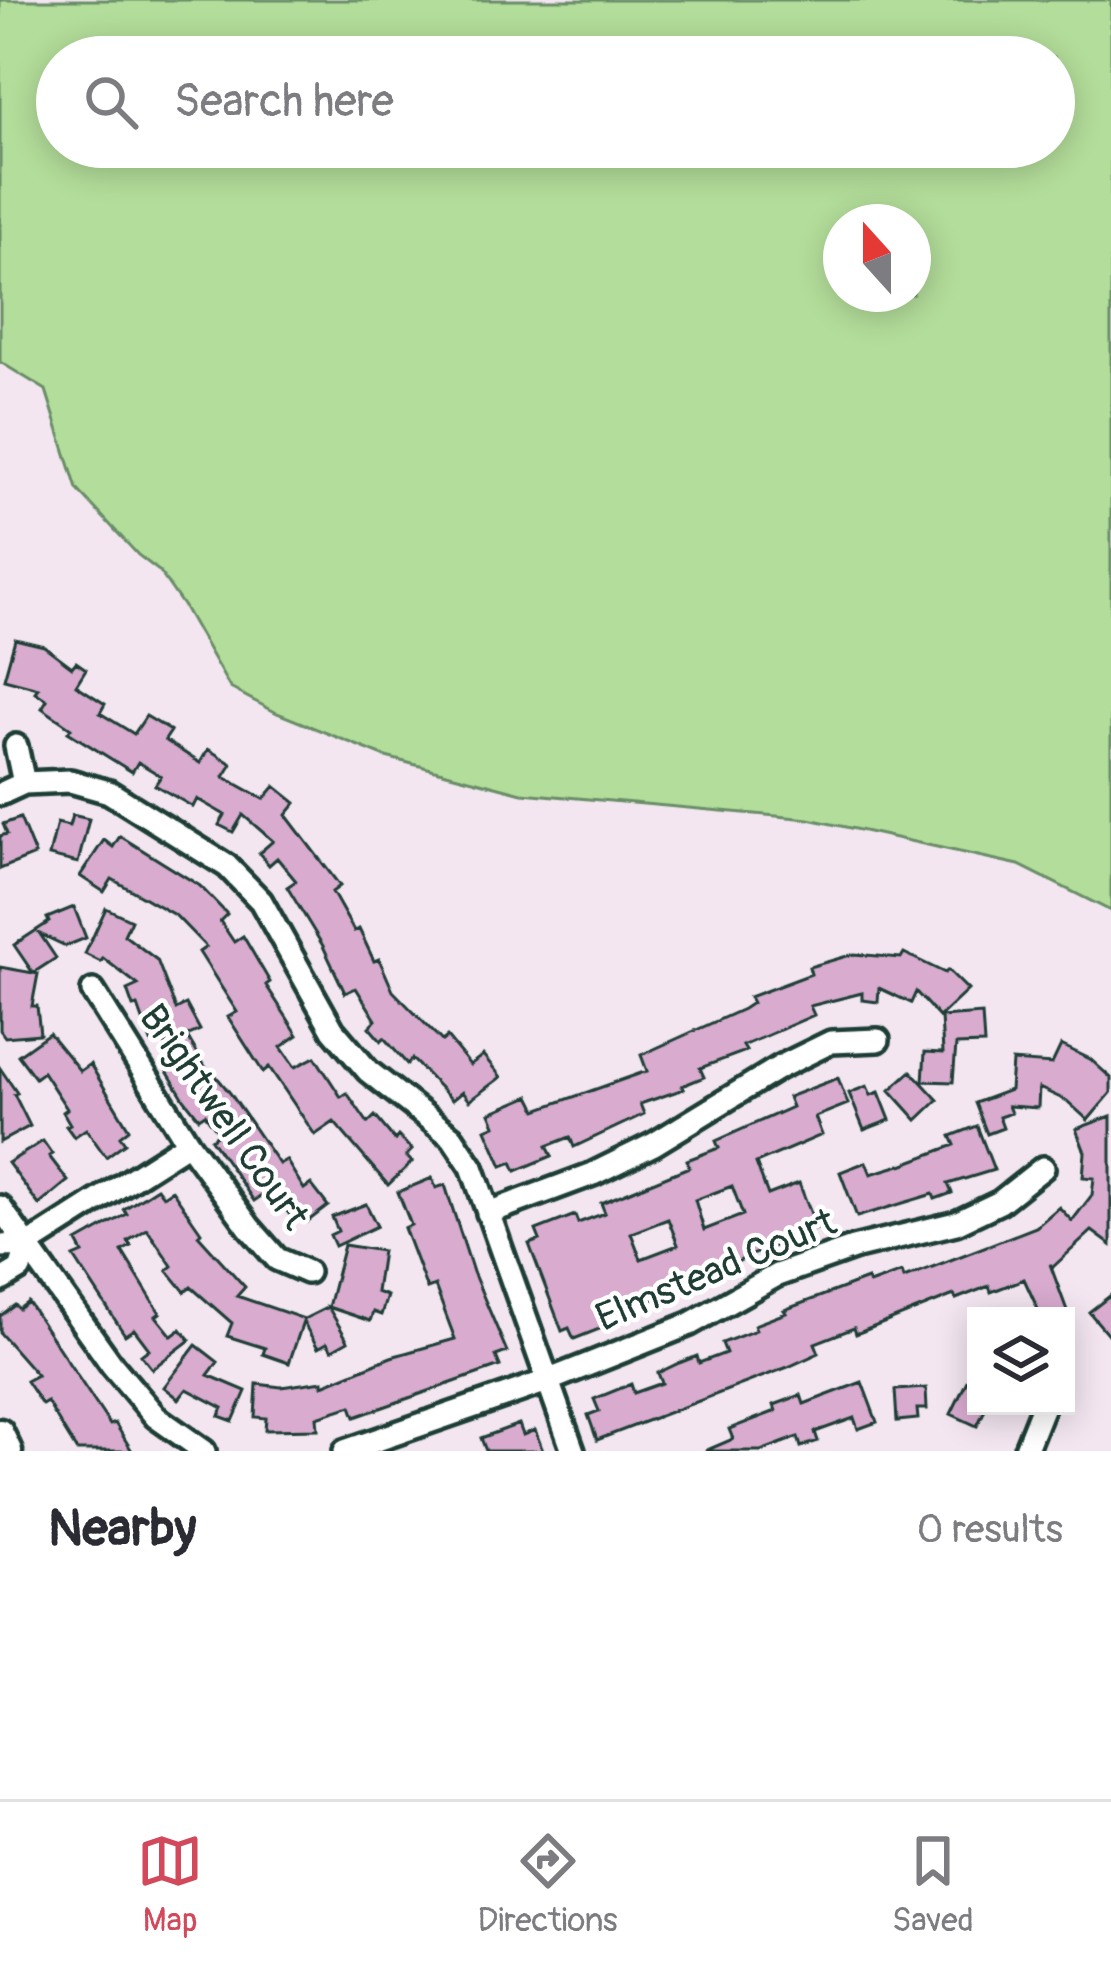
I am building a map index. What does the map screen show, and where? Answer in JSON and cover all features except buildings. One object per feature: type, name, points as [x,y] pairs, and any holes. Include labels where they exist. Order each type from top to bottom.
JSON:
[{"type":"main road","points":[[0,1432],[9,1451]]},
{"type":"street","points":[[16,746],[24,783]]},
{"type":"street","points":[[0,794],[24,783],[70,781],[110,792],[227,866],[261,901],[344,1043],[368,1071],[452,1137],[472,1167],[573,1451]]},
{"type":"street","name":"Brightwell Court","points":[[93,991],[188,1143],[249,1227],[278,1259],[307,1272]]},
{"type":"street","points":[[488,1213],[593,1174],[654,1144],[780,1066],[831,1042],[878,1040]]},
{"type":"street","points":[[0,1246],[28,1245],[188,1143]]},
{"type":"street","name":"Elmstead Court","points":[[345,1451],[547,1381],[690,1324],[777,1275],[853,1248],[956,1223],[1000,1202],[1043,1168]]},
{"type":"street","points":[[0,1207],[112,1365],[157,1417],[204,1451]]},
{"type":"street","points":[[0,1281],[20,1269],[28,1245]]},
{"type":"street","points":[[1025,1451],[1039,1415]]},
{"type":"green space","points":[[0,0],[1111,0],[1111,911],[1019,865],[809,819],[522,793],[386,757],[277,713],[230,688],[159,571],[77,489],[46,390],[0,362]]}]
